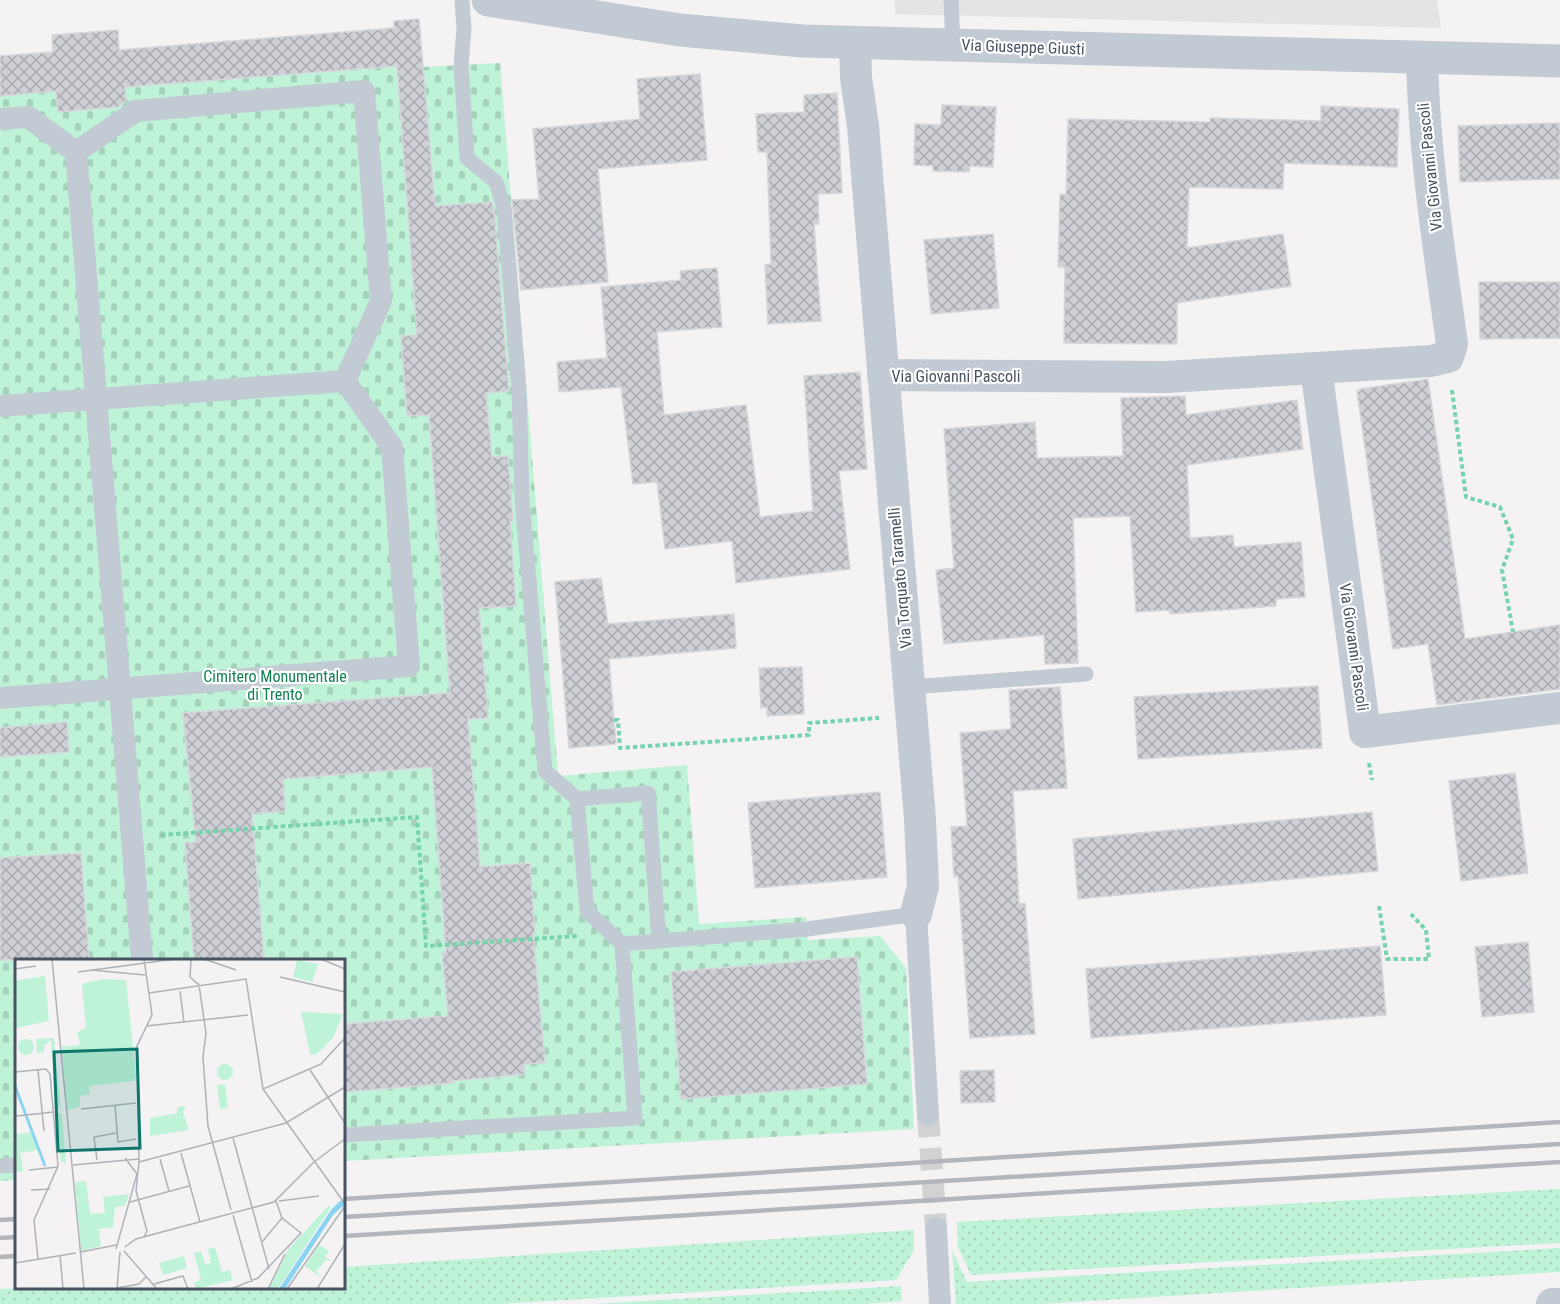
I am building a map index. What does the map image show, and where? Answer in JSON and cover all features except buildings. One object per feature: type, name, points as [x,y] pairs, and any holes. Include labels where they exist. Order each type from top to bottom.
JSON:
[{"type":"street","name":"Via Giuseppe Giusti","points":[[488,0],[680,30],[803,40],[1560,61]]},
{"type":"street","name":"Via Torquato Taramelli","points":[[855,42],[856,78],[863,126],[920,819],[922,886],[916,914],[928,1115]]},
{"type":"street","name":"Via Giovanni Pascoli","points":[[883,375],[1167,377],[1431,361],[1448,357],[1452,344],[1437,232],[1423,91],[1422,58]]},
{"type":"street","points":[[76,153],[136,111],[364,91],[381,301],[345,381]]},
{"type":"street","points":[[0,119],[28,117],[76,153],[142,959]]},
{"type":"street","name":"Via Giovanni Pascoli","points":[[1316,368],[1365,732],[1560,708]]},
{"type":"street","points":[[0,406],[345,381]]},
{"type":"street","points":[[0,698],[409,666],[392,447],[345,381]]},
{"type":"street","points":[[936,1228],[940,1304]]},
{"type":"street","points":[[1552,1304],[1560,1304]]},
{"type":"lane","points":[[345,1135],[635,1118],[617,939],[587,910],[577,799],[545,771],[522,498],[519,389],[504,208],[496,182],[467,159],[461,65],[464,29],[462,0]]},
{"type":"lane","points":[[951,0],[953,45]]},
{"type":"lane","points":[[911,702],[1086,674]]},
{"type":"lane","points":[[577,799],[648,793],[659,941]]},
{"type":"lane","points":[[617,939],[659,941],[807,929],[916,914]]},
{"type":"lane","points":[[0,1166],[15,1165]]},
{"type":"path","points":[[1448,357],[1466,497],[1500,507],[1513,538],[1502,570],[1513,632]]},
{"type":"path","points":[[614,720],[618,720],[620,748],[809,735],[809,723],[911,702]]},
{"type":"path","points":[[132,837],[417,817],[426,946],[617,939]]},
{"type":"path","points":[[1380,906],[1388,959],[1429,959],[1426,930],[1411,914]]},
{"type":"shaded area","points":[[895,0],[1437,0],[1441,28],[895,14]]},
{"type":"green space","name":"Cimitero Monumentale di Trento","points":[[419,26],[423,67],[500,63],[558,776],[687,765],[699,924],[806,917],[808,940],[880,936],[906,968],[914,1129],[345,1161],[345,959],[15,959],[15,1180],[0,1181],[0,56],[53,52],[52,35],[118,30],[119,50]]},
{"type":"green space","points":[[1560,1189],[1560,1243],[971,1275],[958,1247],[957,1222]]},
{"type":"green space","points":[[914,1230],[914,1250],[896,1280],[500,1304],[0,1304],[0,1289],[345,1289],[345,1267]]},
{"type":"green space","points":[[1560,1248],[1560,1272],[1040,1304],[956,1304],[952,1250],[967,1282]]},
{"type":"green space","points":[[901,1286],[902,1301],[864,1304],[594,1304]]},
{"type":"tunnel","points":[[928,1115],[936,1228]]},
{"type":"railway","points":[[345,1199],[1560,1122]]},
{"type":"railway","points":[[345,1217],[1560,1144]]},
{"type":"railway","points":[[345,1236],[1560,1162]]},
{"type":"railway","points":[[0,1220],[15,1219]]},
{"type":"railway","points":[[0,1238],[15,1237]]},
{"type":"railway","points":[[0,1257],[15,1256]]}]
